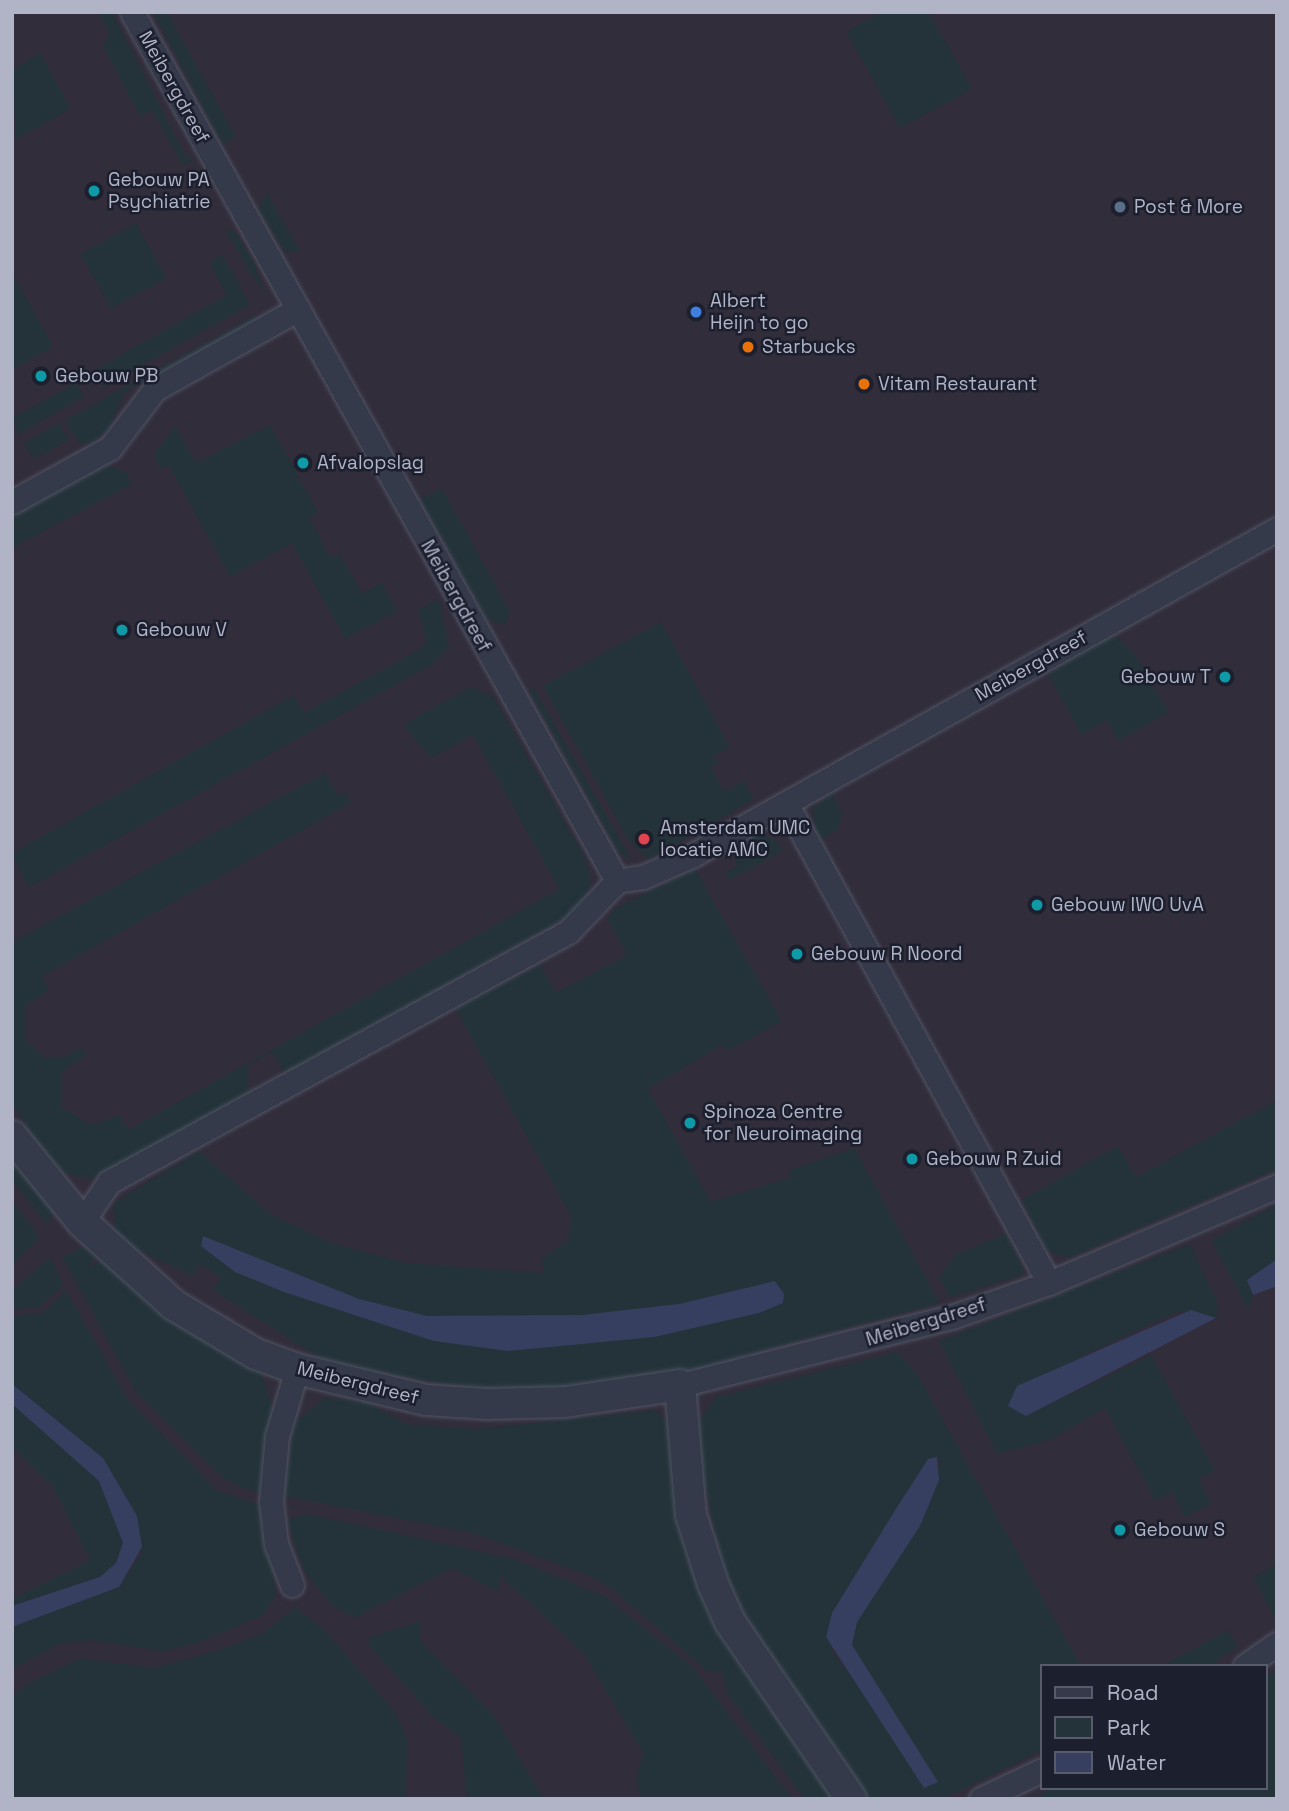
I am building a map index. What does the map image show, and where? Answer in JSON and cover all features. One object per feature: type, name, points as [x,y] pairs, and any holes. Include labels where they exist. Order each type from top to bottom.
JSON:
[{"type":"street","name":"Meibergdreef","points":[[132,12],[617,881],[658,871],[786,803],[1277,529]]},
{"type":"street","points":[[12,502],[110,448],[155,389],[298,309]]},
{"type":"street","points":[[786,803],[1049,1283]]},
{"type":"street","points":[[82,1222],[109,1182],[568,932],[617,881]]},
{"type":"street","name":"Meibergdreef","points":[[13,1136],[82,1222],[174,1305],[256,1354],[297,1370],[426,1399],[487,1404],[565,1402],[680,1385],[845,1346],[1049,1283],[1277,1186]]},
{"type":"street","points":[[292,1585],[276,1544],[271,1501],[277,1436],[297,1370]]},
{"type":"street","points":[[680,1385],[691,1515],[713,1584],[730,1622],[851,1799]]},
{"type":"street","points":[[1248,1664],[1277,1644]]},
{"type":"street","points":[[981,1799],[1040,1771]]},
{"type":"shaded area","name":"Amsterdam UMC locatie AMC","points":[[12,12],[1277,12],[1277,1799],[12,1799]]},
{"type":"green space","points":[[98,12],[112,12],[186,157],[195,159],[184,166],[152,110],[140,116],[103,47],[109,34]]},
{"type":"green space","points":[[153,12],[167,12],[236,137],[222,144]]},
{"type":"green space","points":[[881,12],[929,12],[972,89],[900,128],[846,32]]},
{"type":"green space","points":[[40,53],[71,109],[16,139],[12,69]]},
{"type":"green space","points":[[267,192],[300,252],[285,252],[258,209]]},
{"type":"green space","points":[[136,223],[166,278],[111,309],[80,254]]},
{"type":"green space","points":[[225,230],[235,231],[254,262],[265,297]]},
{"type":"green space","points":[[223,255],[250,305],[103,387],[94,370],[227,295],[209,262]]},
{"type":"green space","points":[[12,276],[53,347],[12,370]]},
{"type":"green space","points":[[256,315],[254,322],[126,391],[108,430],[92,443],[79,443],[65,420]]},
{"type":"green space","points":[[76,383],[84,397],[19,434],[12,418]]},
{"type":"green space","points":[[59,423],[69,440],[33,459],[24,443]]},
{"type":"green space","points":[[270,425],[318,512],[309,518],[331,558],[340,554],[362,594],[382,583],[398,611],[345,639],[292,543],[230,577],[169,465],[160,469],[153,455],[176,426],[196,463]]},
{"type":"green space","points":[[108,465],[126,472],[132,484],[12,548],[12,516]]},
{"type":"green space","points":[[442,488],[510,612],[505,625],[487,619],[420,499]]},
{"type":"green space","points":[[439,599],[449,648],[433,664],[28,888],[12,853],[294,695],[304,713],[422,648],[427,641],[418,610]]},
{"type":"green space","points":[[661,622],[730,747],[714,756],[718,763],[711,767],[724,791],[743,781],[754,799],[649,860],[629,841],[543,686]]},
{"type":"green space","points":[[1107,636],[1120,638],[1136,656],[1169,712],[1118,741],[1107,720],[1081,735],[1048,674]]},
{"type":"green space","points":[[470,687],[493,696],[586,859],[591,883],[578,911],[285,1073],[272,1052],[247,1066],[249,1094],[105,1174],[88,1179],[56,1170],[12,1104],[12,942],[325,773],[338,795],[345,792],[351,803],[42,976],[49,990],[25,1007],[26,1041],[46,1058],[62,1058],[81,1047],[86,1055],[62,1072],[61,1107],[91,1125],[119,1115],[128,1130],[559,889],[473,735],[431,758],[403,725]]},
{"type":"green space","points":[[534,688],[632,860],[619,854],[529,691]]},
{"type":"green space","points":[[832,793],[842,813],[838,829],[818,841],[812,808]]},
{"type":"green space","points":[[752,833],[775,839],[783,851],[729,880],[725,873],[737,865],[731,845]]},
{"type":"green space","points":[[695,869],[782,1021],[728,1051],[724,1044],[648,1089],[711,1202],[790,1178],[789,1170],[854,1148],[940,1303],[683,1372],[601,1387],[482,1390],[329,1364],[213,1290],[221,1278],[201,1264],[193,1276],[126,1245],[115,1232],[114,1203],[199,1151],[272,1215],[335,1244],[405,1263],[543,1273],[542,1258],[568,1240],[571,1216],[455,1008],[540,965],[556,993],[627,955],[607,919],[615,908]]},
{"type":"green space","points":[[1277,1100],[1277,1169],[1069,1258],[1047,1250],[1021,1200],[1118,1146],[1136,1177]]},
{"type":"green space","points":[[12,1157],[54,1211],[47,1224],[12,1181]]},
{"type":"green space","points":[[12,1201],[40,1237],[12,1265]]},
{"type":"green space","points":[[1277,1204],[1277,1259],[1247,1280],[1253,1295],[1248,1310],[1211,1240]]},
{"type":"green space","points":[[1006,1234],[1024,1269],[1021,1275],[950,1297],[939,1278],[956,1254]]},
{"type":"green space","points":[[1190,1244],[1218,1304],[1216,1318],[1179,1311],[1084,1355],[1026,1416],[1151,1355],[1215,1470],[1199,1479],[1211,1503],[1185,1517],[1172,1492],[1155,1501],[1105,1408],[1052,1439],[997,1454],[939,1341]]},
{"type":"green space","points":[[82,1247],[96,1255],[87,1271],[101,1259],[151,1301],[261,1374],[272,1404],[262,1494],[228,1482],[136,1392],[62,1257]]},
{"type":"green space","points":[[51,1257],[63,1285],[39,1307],[12,1310],[12,1290]]},
{"type":"green space","points":[[66,1290],[129,1401],[216,1490],[263,1506],[276,1595],[263,1615],[198,1643],[162,1651],[91,1640],[59,1644],[12,1669],[12,1627],[119,1587],[141,1554],[137,1516],[103,1458],[12,1384],[12,1316],[42,1313]]},
{"type":"green space","points":[[898,1352],[917,1374],[1080,1664],[1040,1664],[1040,1751],[943,1799],[864,1799],[742,1610],[724,1570],[698,1456],[700,1419],[716,1397]],"holes":[[[933,1457],[940,1461],[933,1497],[857,1622],[852,1646],[938,1782],[924,1788],[898,1740],[832,1651],[832,1613]]]},
{"type":"green space","points":[[325,1398],[366,1402],[406,1424],[477,1429],[656,1410],[670,1424],[680,1530],[717,1625],[835,1799],[804,1799],[727,1693],[722,1672],[708,1672],[612,1589],[586,1574],[473,1533],[284,1496],[294,1422]]},
{"type":"green space","points":[[12,1404],[99,1481],[123,1543],[116,1563],[100,1577],[12,1606],[12,1599],[90,1560],[53,1487],[12,1447]]},
{"type":"green space","points":[[307,1514],[514,1559],[606,1597],[694,1668],[792,1799],[641,1799],[636,1779],[643,1753],[584,1654],[499,1575],[498,1592],[452,1568],[355,1618],[334,1607],[304,1571],[287,1520]]},
{"type":"green space","points":[[1277,1564],[1277,1620],[1276,1621],[1253,1577]]},
{"type":"green space","points":[[295,1607],[323,1628],[395,1712],[407,1738],[406,1799],[12,1799],[12,1697],[25,1685],[80,1658],[153,1668],[224,1649],[264,1632]]},
{"type":"green space","points":[[421,1621],[420,1640],[493,1714],[544,1799],[467,1799],[461,1737],[433,1717],[370,1647],[368,1638]]},
{"type":"green space","points":[[1228,1630],[1237,1647],[1212,1664],[1166,1664]]},
{"type":"green space","points":[[1277,1669],[1277,1799],[1033,1799],[1051,1790],[1268,1790],[1268,1675]]},
{"type":"water","points":[[203,1236],[359,1299],[427,1316],[582,1315],[679,1304],[775,1281],[784,1294],[783,1303],[759,1313],[654,1337],[508,1351],[434,1341],[284,1292],[235,1272],[201,1246]]},
{"type":"water","points":[[1277,1259],[1277,1286],[1253,1295],[1247,1280]]},
{"type":"water","points":[[1191,1310],[1216,1318],[1026,1416],[1008,1406],[1017,1386]]},
{"type":"water","points":[[12,1384],[103,1458],[137,1516],[142,1547],[119,1587],[12,1627],[12,1606],[100,1577],[116,1563],[123,1543],[99,1481],[12,1404]]},
{"type":"water","points":[[937,1457],[939,1480],[920,1526],[857,1622],[852,1645],[938,1782],[924,1788],[826,1637],[832,1613],[894,1512],[928,1459]]},
{"type":"place","name":"Gebouw PA Psychiatrie","points":[[94,191]]},
{"type":"place","name":"Post & More","points":[[1120,207]]},
{"type":"place","name":"Albert Heijn to go","points":[[696,312]]},
{"type":"place","name":"Starbucks","points":[[748,347]]},
{"type":"place","name":"Gebouw PB","points":[[41,376]]},
{"type":"place","name":"Vitam Restaurant","points":[[864,384]]},
{"type":"place","name":"Afvalopslag","points":[[303,463]]},
{"type":"place","name":"Gebouw V","points":[[122,630]]},
{"type":"place","name":"Gebouw T","points":[[1225,677]]},
{"type":"place","name":"Amsterdam UMC locatie AMC","points":[[644,839]]},
{"type":"place","name":"Gebouw IWO UvA","points":[[1037,905]]},
{"type":"place","name":"Gebouw R Noord","points":[[797,954]]},
{"type":"place","name":"Spinoza Centre for Neuroimaging","points":[[690,1123]]},
{"type":"place","name":"Gebouw R Zuid","points":[[912,1159]]},
{"type":"place","name":"Gebouw S","points":[[1120,1530]]}]
